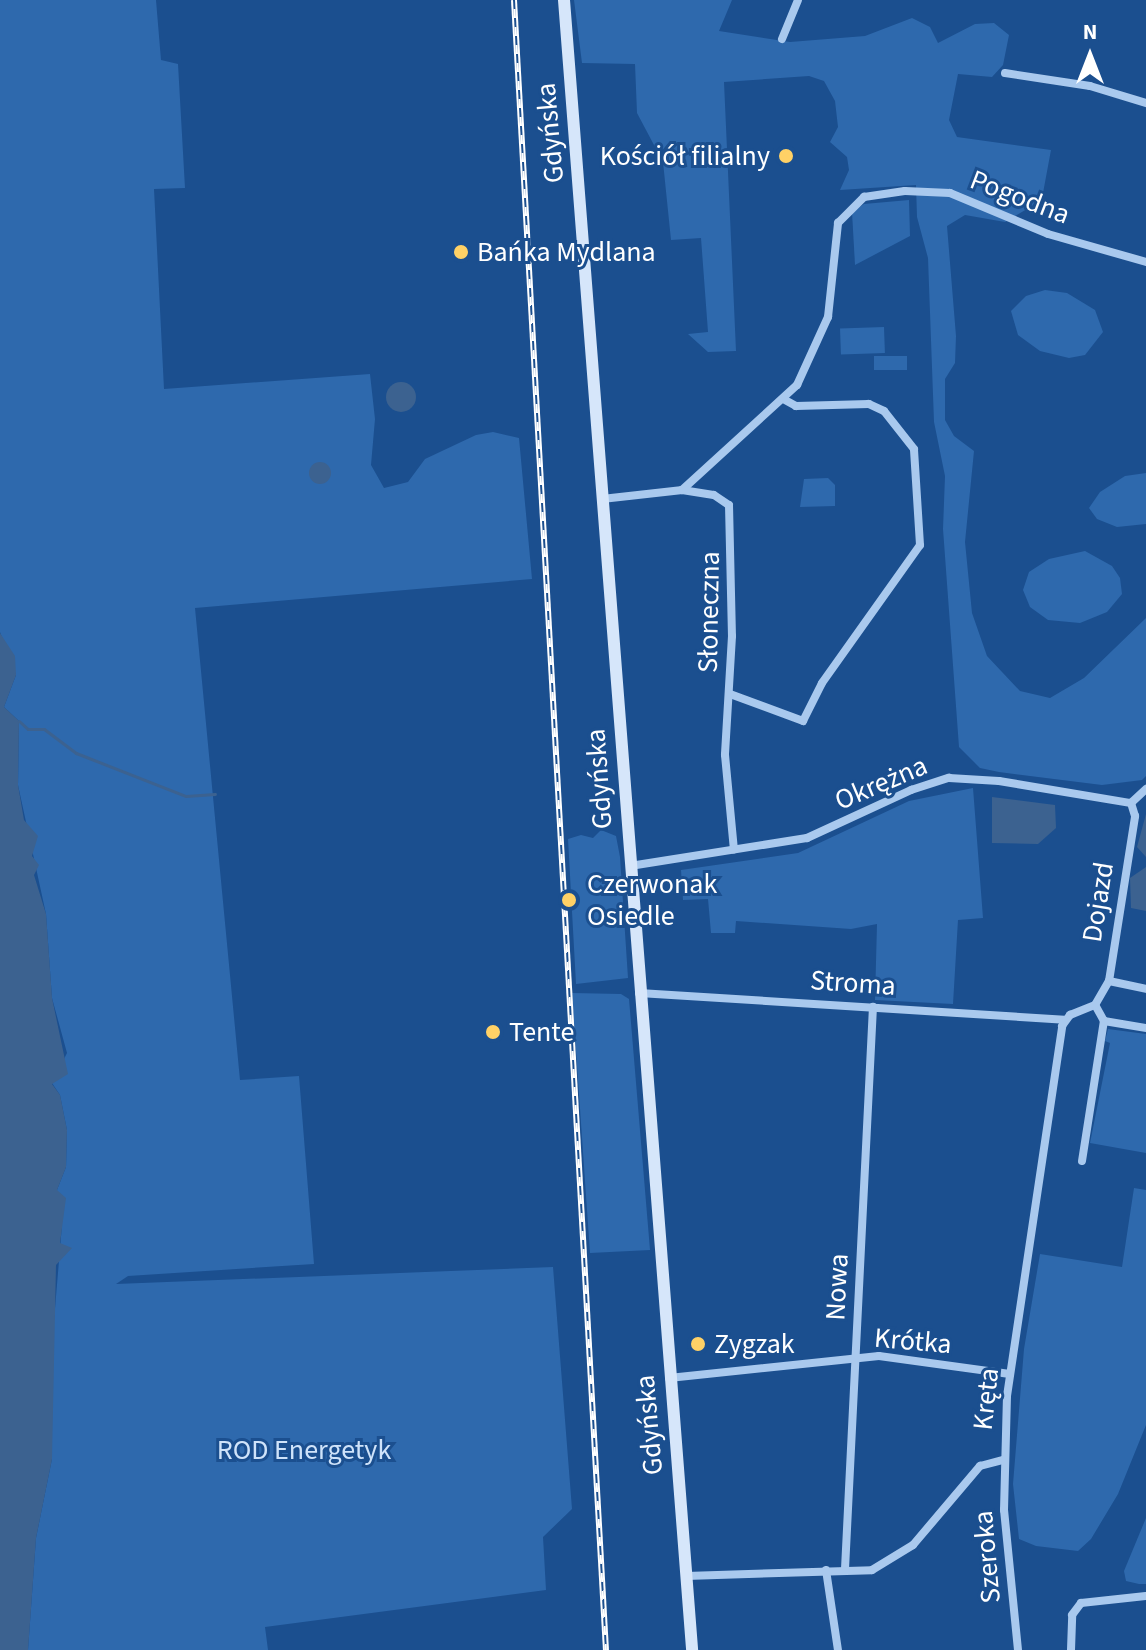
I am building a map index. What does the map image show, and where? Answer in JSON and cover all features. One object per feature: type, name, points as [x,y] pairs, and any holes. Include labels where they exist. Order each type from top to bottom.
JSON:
[{"type":"main road","name":"Gdyńska","points":[[564,0],[692,1650]]},
{"type":"street","points":[[782,39],[798,0]]},
{"type":"street","points":[[1005,73],[1090,86],[1146,103]]},
{"type":"street","name":"Pogodna","points":[[682,490],[785,400],[822,337],[838,223],[864,197],[905,191],[950,193],[1048,234],[1146,262]]},
{"type":"street","points":[[730,694],[803,721],[822,683],[920,545],[914,449],[884,411],[869,404],[796,406],[785,400]]},
{"type":"street","name":"Słoneczna","points":[[602,499],[682,490],[724,499],[732,514],[730,694],[725,755],[734,850]]},
{"type":"street","name":"Okrężna","points":[[630,866],[821,834],[894,797],[949,778],[999,781],[1131,803]]},
{"type":"street","points":[[1131,803],[1146,789]]},
{"type":"street","name":"Dojazd","points":[[1095,1005],[1109,981],[1135,816],[1131,803]]},
{"type":"street","points":[[1109,981],[1146,989]]},
{"type":"street","name":"Stroma","points":[[639,993],[1064,1020]]},
{"type":"street","points":[[1064,1020],[1095,1005],[1104,1021],[1082,1161]]},
{"type":"street","name":"Nowa","points":[[845,1569],[873,1007]]},
{"type":"street","name":"Kręta","points":[[686,1576],[872,1570],[896,1559],[933,1524],[980,1466],[1003,1460],[1010,1374],[1064,1020]]},
{"type":"street","points":[[1104,1021],[1146,1028]]},
{"type":"street","name":"Krótka","points":[[669,1378],[879,1356],[1010,1374]]},
{"type":"street","name":"Szeroka","points":[[1003,1460],[1018,1650]]},
{"type":"street","points":[[826,1570],[838,1650]]},
{"type":"street","points":[[1071,1650],[1072,1615],[1081,1603],[1146,1596]]},
{"type":"green space","name":"ROD Energetyk","points":[[0,0],[156,0],[161,60],[178,64],[185,188],[154,189],[164,389],[370,374],[375,419],[371,465],[384,488],[408,482],[425,459],[476,435],[493,432],[519,438],[532,579],[195,608],[240,1080],[299,1076],[314,1264],[128,1276],[116,1284],[553,1267],[572,1509],[543,1537],[546,1590],[265,1627],[268,1650],[28,1650],[36,1538],[52,1459],[50,1368],[62,1225],[57,1190],[66,1167],[67,1130],[60,1095],[52,1083],[67,1053],[52,998],[46,914],[18,785],[19,721],[4,707],[16,675],[0,632]]},
{"type":"green space","points":[[574,0],[732,0],[719,31],[790,42],[865,36],[912,18],[930,27],[938,43],[975,24],[994,23],[1009,35],[1003,65],[992,77],[958,74],[949,120],[957,137],[1051,150],[1043,193],[1032,206],[1005,222],[965,215],[947,226],[956,336],[955,363],[945,379],[945,420],[954,436],[974,451],[965,542],[972,613],[987,656],[1020,691],[1050,698],[1084,678],[1146,618],[1146,776],[1142,780],[1102,785],[999,772],[980,768],[959,747],[943,529],[945,476],[934,422],[928,258],[917,217],[916,185],[840,190],[849,170],[847,157],[830,142],[838,127],[835,101],[824,81],[809,76],[724,82],[736,351],[708,352],[688,334],[708,332],[701,238],[671,240],[663,162],[637,113],[635,64],[582,63]]},
{"type":"green space","points":[[909,200],[910,236],[855,265],[852,212],[864,204]]},
{"type":"green space","points":[[1045,290],[1067,293],[1095,310],[1103,332],[1085,355],[1069,358],[1040,351],[1018,335],[1011,311],[1026,296]]},
{"type":"green space","points":[[884,327],[885,353],[841,355],[840,329]]},
{"type":"green space","points":[[874,356],[907,356],[907,370],[874,370]]},
{"type":"green space","points":[[1146,473],[1146,524],[1117,527],[1097,519],[1089,508],[1100,492],[1125,476]]},
{"type":"green space","points":[[828,478],[835,485],[835,506],[800,507],[804,479]]},
{"type":"green space","points":[[1085,551],[1112,566],[1120,578],[1122,594],[1107,612],[1080,623],[1048,620],[1030,607],[1023,590],[1029,572],[1049,559]]},
{"type":"green space","points":[[973,788],[983,918],[958,920],[953,1004],[875,1000],[877,924],[851,929],[736,921],[735,933],[711,933],[708,899],[683,900],[681,870],[798,853],[909,801]]},
{"type":"green space","points":[[601,830],[616,836],[620,857],[628,978],[576,984],[568,839],[581,835],[593,838]]},
{"type":"green space","points":[[572,993],[621,994],[629,999],[650,1250],[590,1253]]},
{"type":"green space","points":[[1108,1029],[1146,1034],[1146,1153],[1090,1143],[1110,1043],[1105,1041]]},
{"type":"green space","points":[[1134,1188],[1146,1190],[1146,1425],[1118,1494],[1091,1539],[1078,1551],[1036,1546],[1019,1539],[1013,1484],[1024,1349],[1040,1254],[1122,1267]]},
{"type":"green space","points":[[1146,1518],[1146,1584],[1139,1584],[1126,1581],[1124,1571]]},
{"type":"shaded area","points":[[401,382],[412,386],[416,397],[412,408],[401,412],[390,408],[386,397],[390,386]]},
{"type":"shaded area","points":[[320,462],[331,473],[320,484],[309,473]]},
{"type":"shaded area","points":[[0,633],[15,656],[16,675],[4,707],[19,721],[18,785],[24,820],[38,836],[32,856],[39,865],[34,875],[46,914],[52,998],[68,1074],[52,1084],[60,1095],[67,1130],[66,1167],[57,1190],[66,1198],[60,1243],[72,1248],[56,1265],[52,1459],[36,1538],[28,1650],[0,1650]]},
{"type":"shaded area","points":[[992,797],[1055,805],[1056,828],[1038,844],[992,843]]},
{"type":"shaded area","points":[[1146,814],[1146,857],[1137,847]]},
{"type":"shaded area","points":[[1146,867],[1146,911],[1131,908],[1130,878]]},
{"type":"waterway","points":[[19,721],[28,729],[44,729],[76,753],[186,796],[215,794]]},
{"type":"railway","points":[[514,0],[606,1650]]},
{"type":"place","name":"Kościół filialny","points":[[786,156]]},
{"type":"place","name":"Bańka Mydlana","points":[[461,252]]},
{"type":"place","name":"Czerwonak Osiedle","points":[[569,900]]},
{"type":"place","name":"Tente","points":[[493,1032]]},
{"type":"place","name":"Zygzak","points":[[698,1344]]}]
